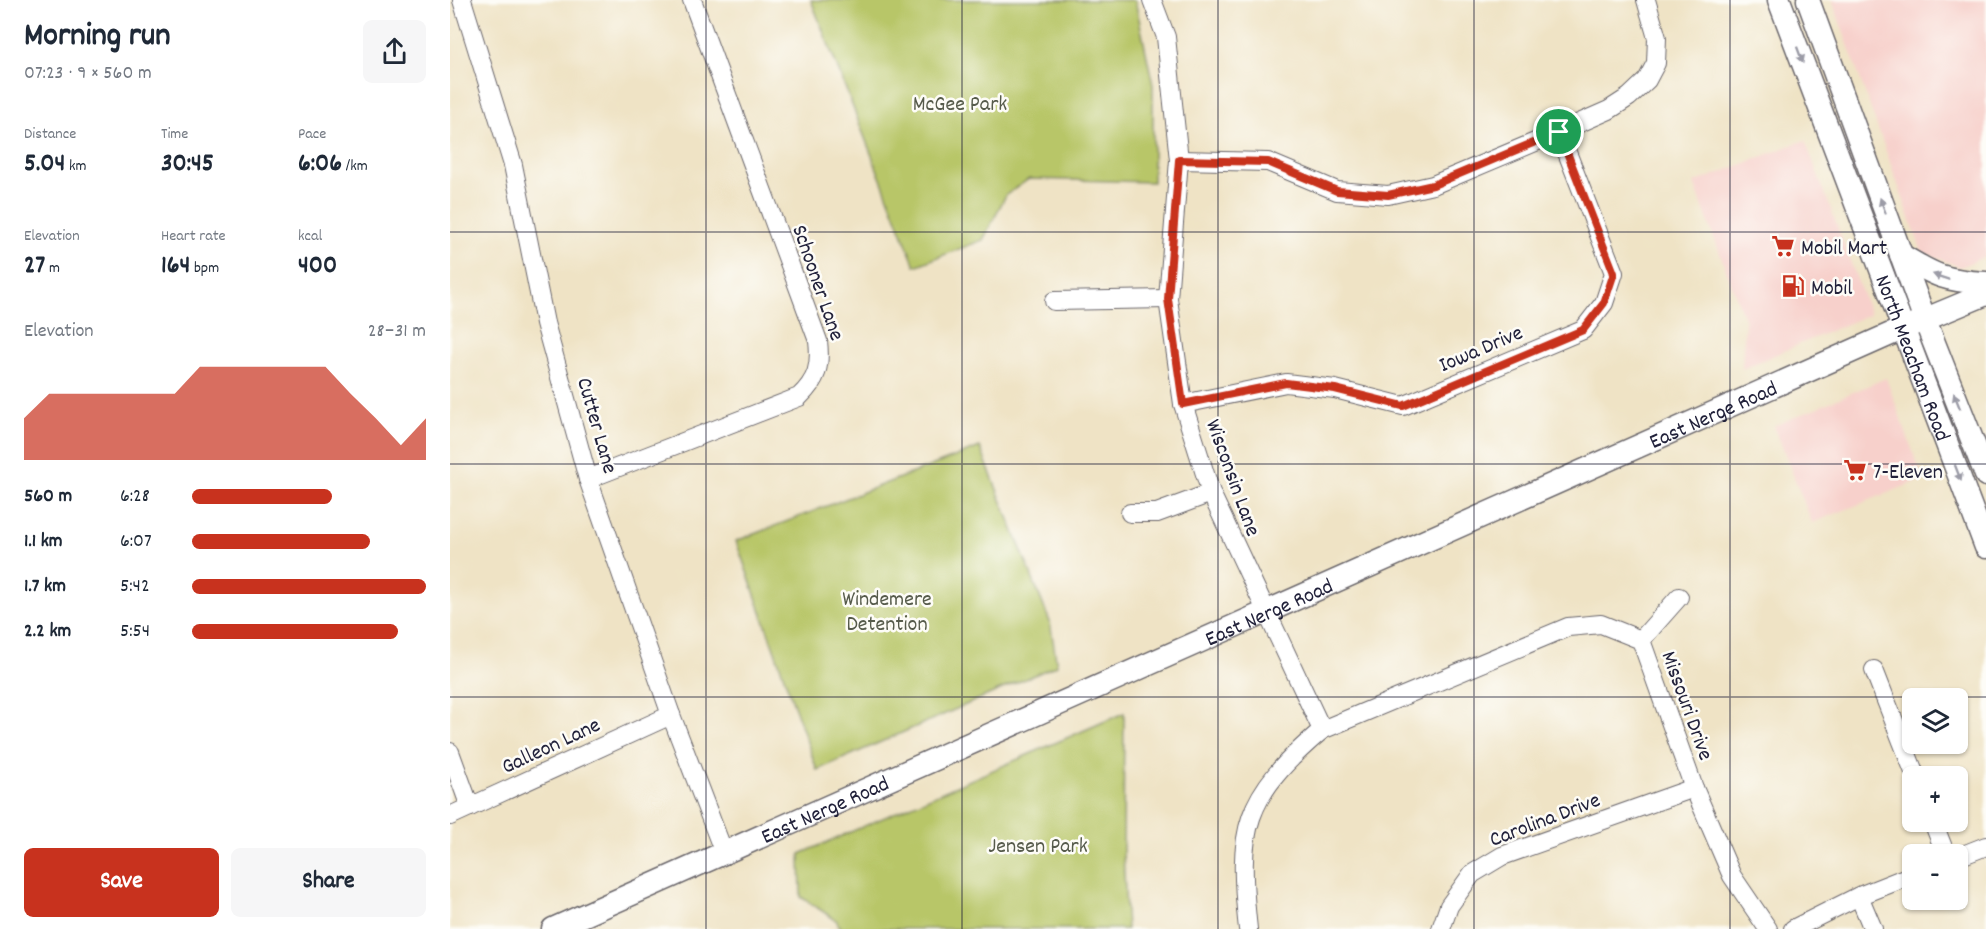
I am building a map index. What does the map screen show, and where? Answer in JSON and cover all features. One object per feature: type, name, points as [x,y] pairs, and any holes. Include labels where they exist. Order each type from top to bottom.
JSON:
[{"type":"main road","name":"North Meacham Road","points":[[1779,0],[1986,548]]},
{"type":"main road","name":"North Meacham Road","points":[[1808,0],[1925,320],[1986,475]]},
{"type":"main road","points":[[1901,255],[1938,277],[1953,281],[1986,283]]},
{"type":"main road","name":"East Nerge Road","points":[[553,929],[1902,329],[1986,294]]},
{"type":"street","name":"Cutter Lane","points":[[462,0],[513,165],[545,323],[588,478],[671,715],[724,853]]},
{"type":"street","name":"Schooner Lane","points":[[588,478],[799,397],[811,385],[818,371],[820,358],[818,341],[692,0]]},
{"type":"street","name":"Wisconsin Lane","points":[[1152,0],[1166,37],[1179,160],[1168,299],[1183,404],[1211,493],[1265,613],[1322,730]]},
{"type":"street","points":[[1179,160],[1268,162],[1337,191],[1388,195],[1433,185],[1609,110],[1629,97],[1647,80],[1656,63],[1657,38],[1646,0]]},
{"type":"street","name":"Iowa Drive","points":[[1183,404],[1286,383],[1335,389],[1403,406],[1583,330],[1604,303],[1614,273],[1559,132]]},
{"type":"street","points":[[1054,301],[1168,299]]},
{"type":"street","points":[[1130,513],[1157,513],[1211,493]]},
{"type":"street","points":[[1641,640],[1679,597]]},
{"type":"street","name":"Missouri Drive","points":[[1322,730],[1568,627],[1601,624],[1641,640],[1694,788],[1732,876],[1768,929]]},
{"type":"street","points":[[1875,670],[1912,766]]},
{"type":"street","name":"Galleon Lane","points":[[450,816],[671,715]]},
{"type":"street","points":[[1248,929],[1242,864],[1249,818],[1269,780],[1291,756],[1322,730]]},
{"type":"street","points":[[450,752],[470,807]]},
{"type":"street","name":"Carolina Drive","points":[[1441,929],[1449,906],[1472,874],[1502,856],[1694,788]]},
{"type":"street","points":[[1968,853],[1986,846]]},
{"type":"street","points":[[1793,929],[1859,896],[1902,879]]},
{"type":"street","points":[[1859,896],[1874,929]]},
{"type":"shaded area","points":[[1832,0],[1986,0],[1986,256],[1960,267],[1922,252]]},
{"type":"shaded area","points":[[1805,140],[1870,314],[1742,369],[1745,321],[1694,183]]},
{"type":"shaded area","points":[[1886,378],[1923,479],[1812,523],[1774,426]]},
{"type":"green space","name":"McGee Park","points":[[811,0],[1135,0],[1153,85],[1153,182],[1029,179],[1006,195],[983,240],[915,266]]},
{"type":"green space","name":"Windemere Detention","points":[[980,447],[1050,622],[1057,665],[817,770],[736,541]]},
{"type":"green space","name":"Jensen Park","points":[[1124,713],[1123,853],[1127,929],[841,929],[836,920],[801,897],[800,854]]},
{"type":"place","name":"Mobil Mart","points":[[1783,246]]},
{"type":"place","name":"Mobil","points":[[1793,286]]},
{"type":"place","name":"7-Eleven","points":[[1855,470]]},
{"type":"route","points":[[1559,132],[1614,273],[1604,303],[1583,330],[1403,406],[1335,389],[1286,383],[1183,404],[1168,299],[1179,160],[1268,162],[1337,191],[1388,195],[1433,185],[1559,132]]}]
